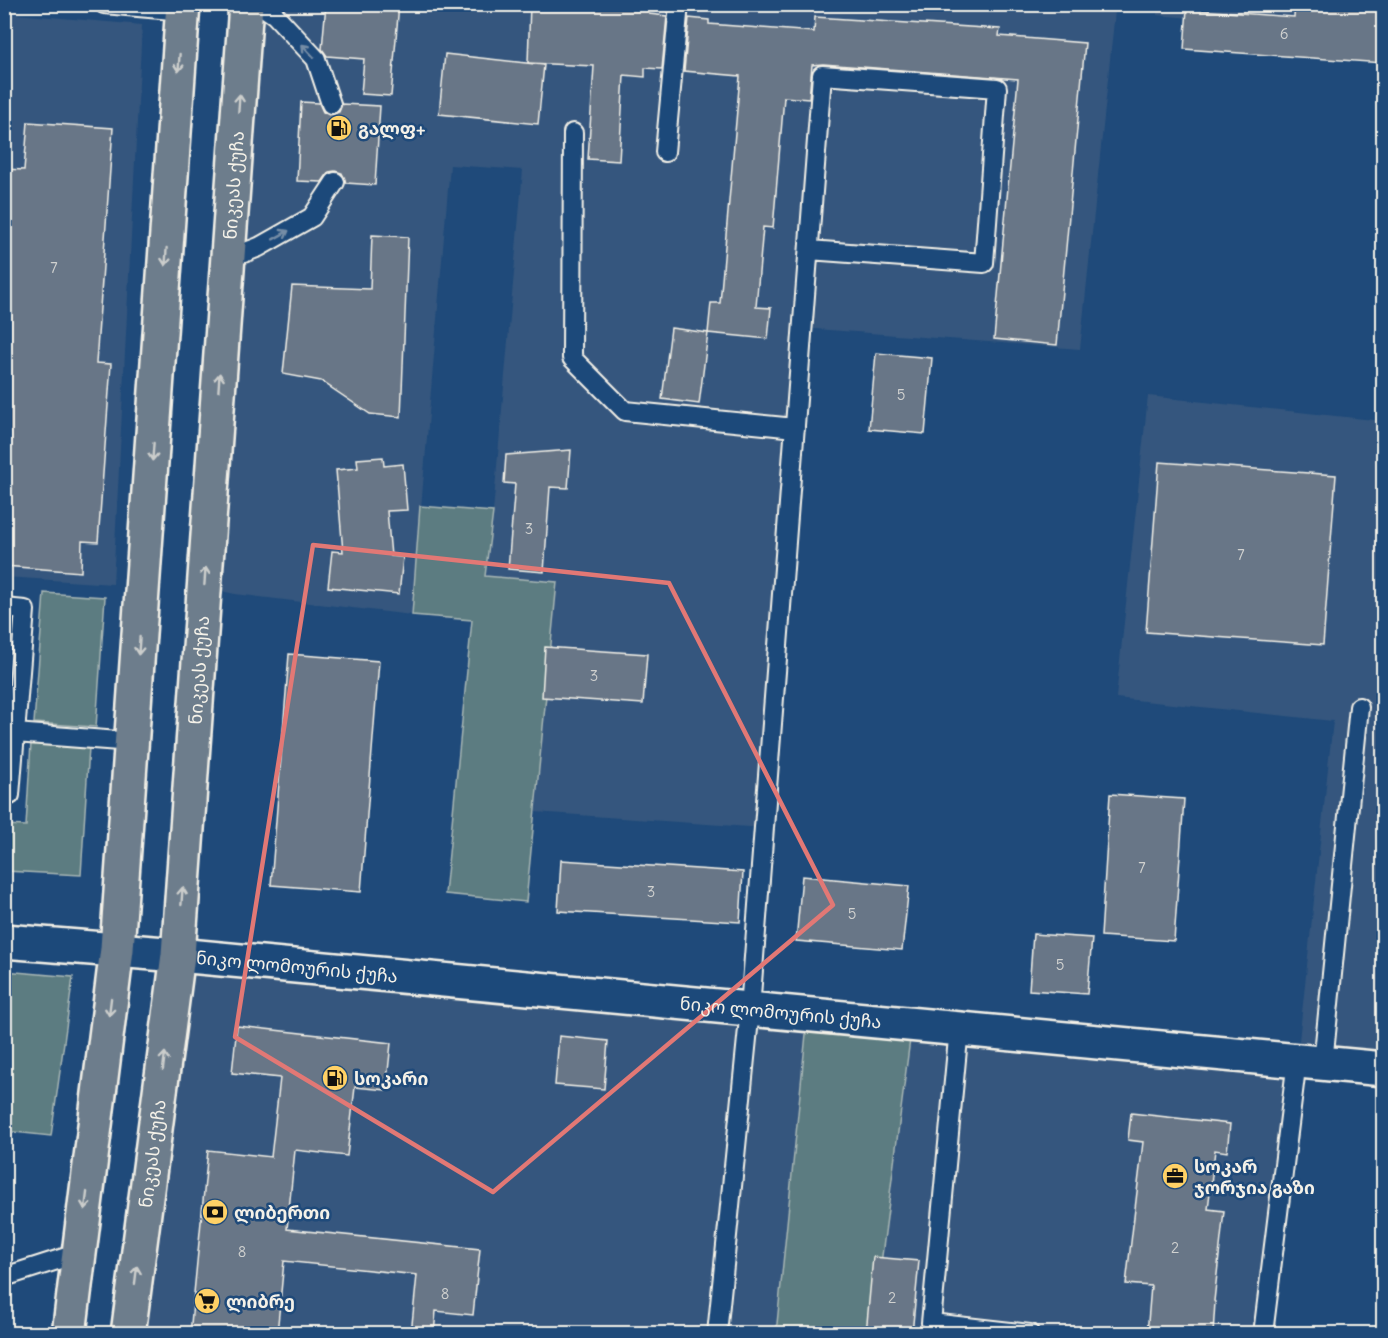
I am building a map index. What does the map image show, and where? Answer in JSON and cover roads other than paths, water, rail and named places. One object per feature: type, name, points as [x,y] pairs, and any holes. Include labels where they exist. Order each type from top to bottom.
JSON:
[{"type":"main road","name":"ნიკეას ქუჩა","points":[[128,1334],[178,955],[246,4]]},
{"type":"main road","points":[[69,1334],[117,949],[183,8]]},
{"type":"street","name":"ნიკო ლომოურის ქუჩა","points":[[4,941],[117,949],[1383,1069]]},
{"type":"lane","points":[[104,4],[183,8]]},
{"type":"lane","points":[[259,4],[275,15],[316,59],[331,104]]},
{"type":"lane","points":[[665,152],[679,4]]},
{"type":"lane","points":[[717,1334],[750,1009],[822,75],[997,88],[984,263],[809,250]]},
{"type":"lane","points":[[573,133],[572,357],[626,411],[795,428]]},
{"type":"lane","points":[[228,259],[259,247],[312,217],[335,183]]},
{"type":"lane","points":[[4,608],[25,610],[10,795]]},
{"type":"lane","points":[[1263,1334],[1310,1062],[1359,707]]},
{"type":"lane","points":[[15,733],[132,742]]},
{"type":"lane","points":[[958,1028],[931,1323],[1030,1334]]},
{"type":"lane","points":[[4,1277],[79,1252]]},
{"type":"place","name":"გალფ+","points":[[339,128]]},
{"type":"place","name":"სოკარი","points":[[335,1078]]},
{"type":"place","name":"სოკარ ჯორჯია გაზი","points":[[1175,1176]]},
{"type":"place","name":"ლიბერთი","points":[[215,1212]]},
{"type":"place","name":"ლიბრე","points":[[207,1301]]}]
